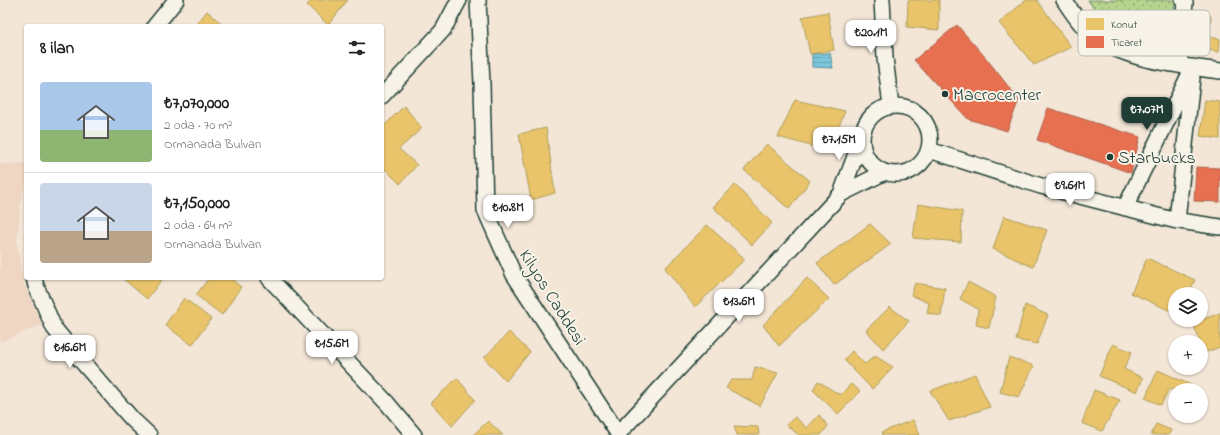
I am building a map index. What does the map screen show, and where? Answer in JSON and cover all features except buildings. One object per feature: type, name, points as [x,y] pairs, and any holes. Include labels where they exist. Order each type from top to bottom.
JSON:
[{"type":"street","points":[[157,24],[176,0]]},
{"type":"street","points":[[384,94],[443,30],[459,0]]},
{"type":"street","name":"Kilyos Caddesi","points":[[478,0],[485,210],[514,275],[619,434]]},
{"type":"street","points":[[882,0],[884,58],[891,106]]},
{"type":"street","points":[[1064,0],[1078,19]]},
{"type":"street","points":[[1137,56],[1220,71]]},
{"type":"street","points":[[1177,221],[1186,56]]},
{"type":"street","points":[[1125,208],[1186,66]]},
{"type":"street","points":[[841,194],[865,126],[871,117],[880,110],[891,106],[903,106],[914,110],[922,118],[928,128],[930,139],[929,150],[924,160],[917,168],[907,173],[896,175],[875,167],[868,159],[863,149],[862,137]]},
{"type":"street","points":[[929,150],[1041,186],[1177,221],[1220,227]]},
{"type":"street","points":[[619,434],[841,194],[885,172]]},
{"type":"street","points":[[34,280],[54,328],[78,358],[132,419],[149,435]]},
{"type":"street","points":[[271,280],[387,403],[414,435]]},
{"type":"shaded area","points":[[24,163],[24,189],[21,200],[17,243],[23,282],[42,325],[0,342],[0,164]]},
{"type":"green space","points":[[1088,0],[1177,0],[1174,10],[1094,9]]},
{"type":"water","points":[[830,53],[833,68],[812,67],[812,54]]},
{"type":"place","name":"Macrocenter","points":[[945,94]]},
{"type":"place","name":"Starbucks","points":[[1110,157]]}]
